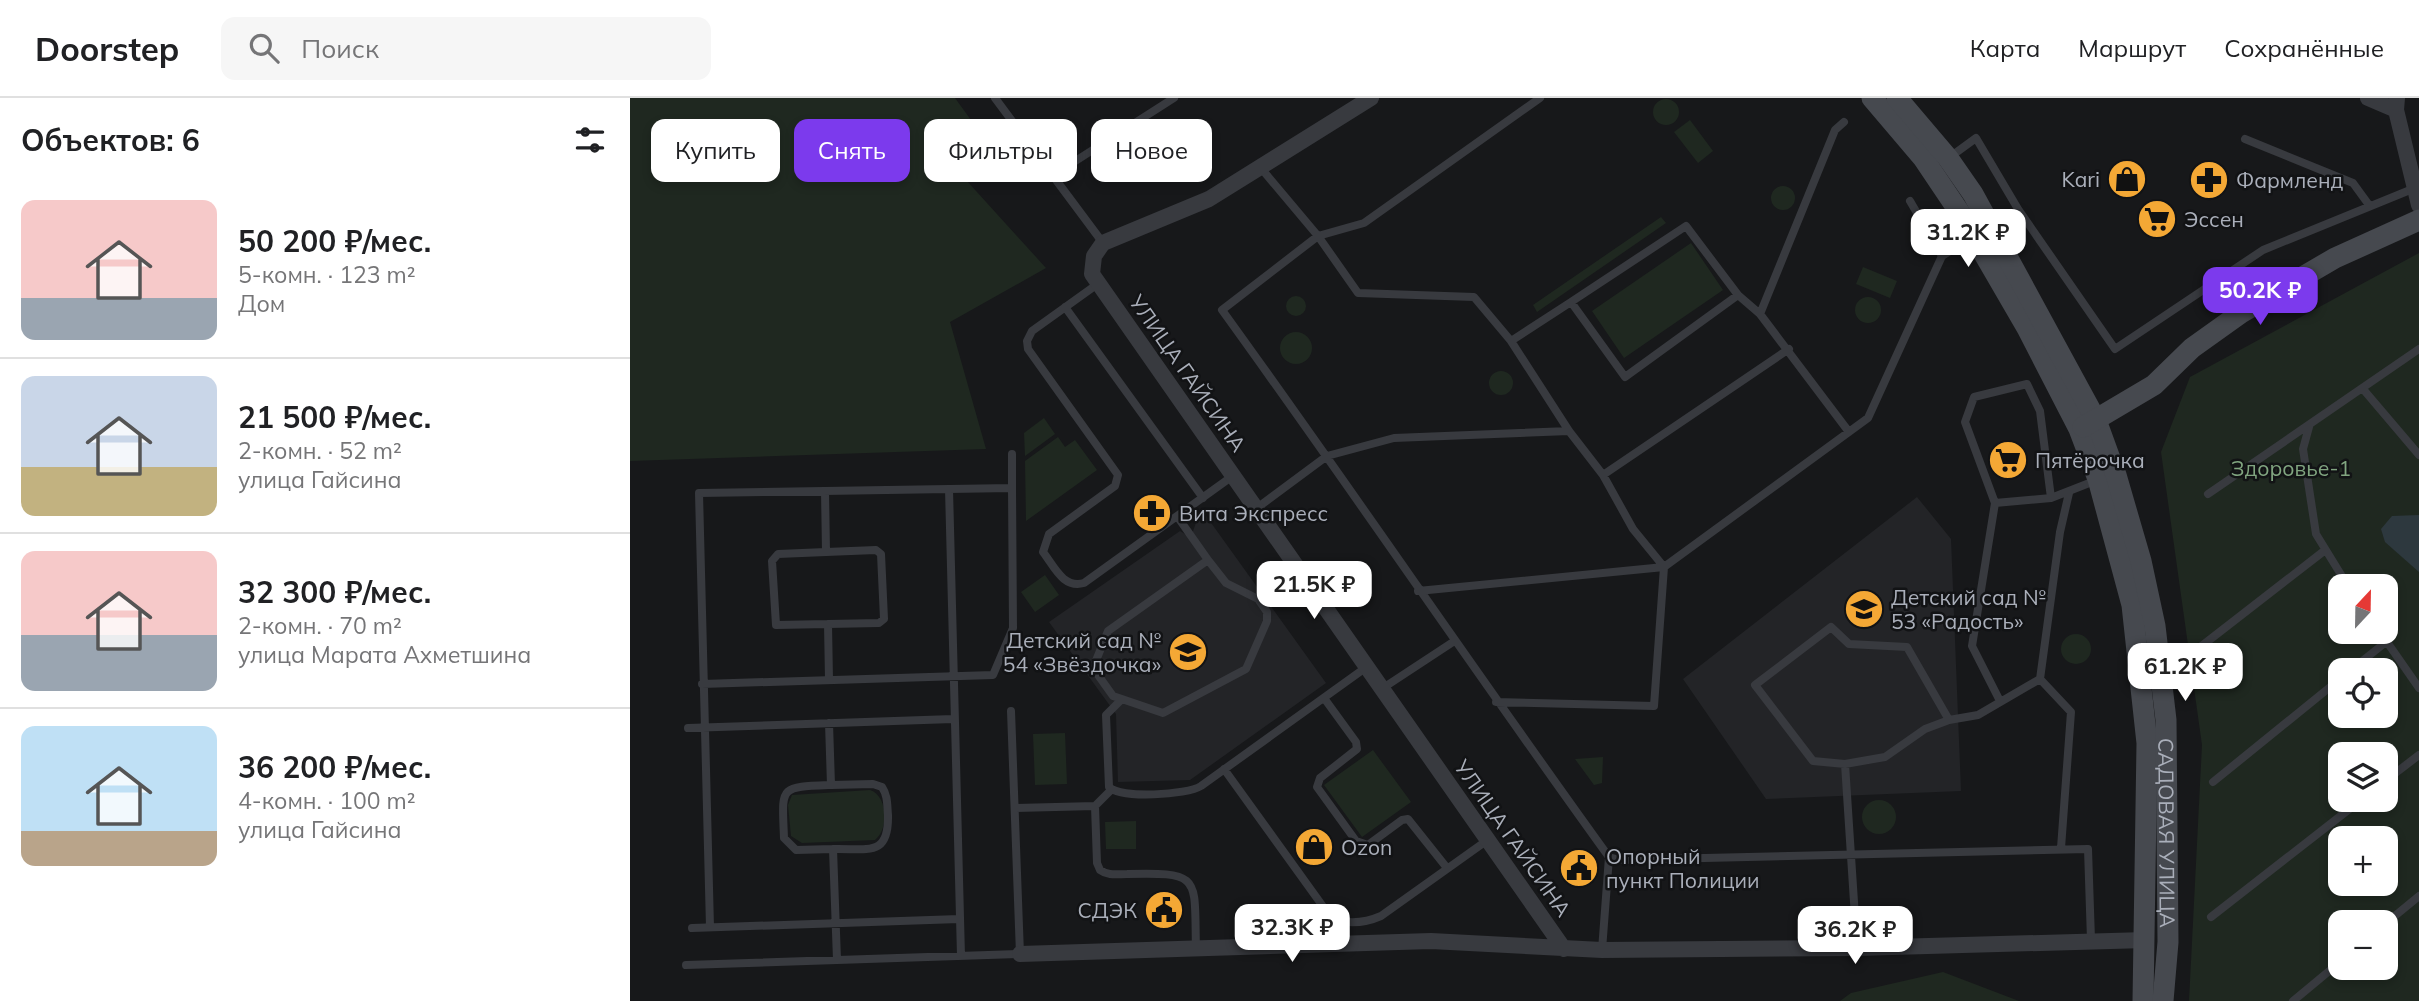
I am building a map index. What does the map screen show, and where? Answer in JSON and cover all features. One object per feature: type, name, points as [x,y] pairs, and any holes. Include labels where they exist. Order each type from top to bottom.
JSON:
[{"type":"street","points":[[1095,278],[1094,256],[1103,243],[1209,199],[1371,98]]},
{"type":"street","points":[[1872,98],[1910,140],[1973,237],[2087,424]]},
{"type":"street","points":[[1897,98],[1948,158],[1973,194],[2087,424]]},
{"type":"street","points":[[2368,98],[2396,104],[2413,151],[2419,205]]},
{"type":"street","points":[[2087,424],[2154,385],[2192,348],[2241,313],[2335,258],[2419,220]]},
{"type":"street","name":"УЛИЦА ГАЙСИНА","points":[[1095,278],[1564,949],[1857,948],[2146,940]]},
{"type":"street","name":"САДОВАЯ УЛИЦА","points":[[2087,424],[2137,635],[2147,743],[2143,1001]]},
{"type":"street","name":"САДОВАЯ УЛИЦА","points":[[2087,424],[2141,561],[2155,626],[2166,720],[2168,942],[2163,1001]]},
{"type":"street","points":[[1020,954],[1458,941],[1564,949]]},
{"type":"lane","points":[[995,98],[1010,119]]},
{"type":"lane","points":[[1077,160],[1174,98]]},
{"type":"lane","points":[[1540,98],[1364,223],[1318,236],[1222,310],[1327,456],[1453,642],[1609,857],[1619,860],[2088,849],[2091,940]]},
{"type":"lane","points":[[1760,314],[1835,130],[1844,122]]},
{"type":"lane","points":[[1948,158],[1976,138],[2018,209],[2115,349],[2263,250],[2415,188]]},
{"type":"lane","points":[[2245,139],[2353,183],[2369,205]]},
{"type":"lane","points":[[1260,167],[1318,236],[1358,293],[1474,297],[1511,341],[1569,432],[1603,475],[1633,529],[1664,567],[1654,706],[1496,702]]},
{"type":"lane","points":[[1057,182],[1103,243]]},
{"type":"lane","points":[[1910,201],[1942,256]]},
{"type":"lane","points":[[1511,341],[1686,226],[1738,295],[1760,314],[1789,349],[1849,432]]},
{"type":"lane","points":[[1418,591],[1664,567],[1868,418],[1942,256],[1973,237]]},
{"type":"lane","points":[[1095,278],[1065,307],[1032,331],[1027,345],[1116,471],[1118,479],[1115,486],[1049,534],[1043,552],[1063,580],[1078,584],[1234,475]]},
{"type":"lane","points":[[1571,302],[1625,377],[1738,295]]},
{"type":"lane","points":[[1065,307],[1203,498]]},
{"type":"lane","points":[[1603,475],[1789,349]]},
{"type":"lane","points":[[2208,494],[2309,428],[2419,349]]},
{"type":"lane","points":[[2000,701],[1972,646],[1995,503],[1965,422],[1974,397],[2027,384],[2040,411],[2051,498]]},
{"type":"lane","points":[[2363,389],[2419,455]]},
{"type":"lane","points":[[2309,428],[2303,449],[2316,534],[2340,574]]},
{"type":"lane","points":[[1257,508],[1327,456],[1394,438],[1569,432]]},
{"type":"lane","points":[[702,684],[993,675],[1013,628],[1012,454]]},
{"type":"lane","points":[[1995,503],[2051,498],[2069,493],[2098,479]]},
{"type":"lane","points":[[710,927],[699,493],[1012,488]]},
{"type":"lane","points":[[948,489],[961,956]]},
{"type":"lane","points":[[825,491],[826,552]]},
{"type":"lane","points":[[2040,679],[2060,532],[2069,493]]},
{"type":"lane","points":[[1177,516],[1226,583],[1255,596],[1267,612],[1268,621],[1250,665],[1163,713],[1121,700],[1110,693],[1093,668],[1105,635],[1208,560]]},
{"type":"lane","points":[[876,550],[881,554],[884,619],[879,623],[776,625],[772,561],[778,555],[826,552],[876,550]]},
{"type":"lane","points":[[2199,648],[2324,551]]},
{"type":"lane","points":[[828,625],[830,680]]},
{"type":"lane","points":[[1950,720],[1908,647],[1849,644],[1831,627],[1755,685],[1813,761],[1845,764],[1885,757],[1925,729],[1950,720],[1978,715],[2040,679]]},
{"type":"lane","points":[[1383,688],[1453,642]]},
{"type":"lane","points":[[2366,658],[2384,644]]},
{"type":"lane","points":[[2387,644],[2419,688]]},
{"type":"lane","points":[[1121,700],[1106,715],[1107,782],[1111,790],[1120,794],[1186,792],[1198,788],[1368,666]]},
{"type":"lane","points":[[2040,679],[2071,712],[2061,848]]},
{"type":"lane","points":[[2213,782],[2328,689]]},
{"type":"lane","points":[[1324,698],[1357,746],[1354,754],[1317,784],[1341,821],[1356,841],[1365,845],[1402,820],[1412,820],[1447,869]]},
{"type":"lane","points":[[686,965],[1020,954],[1012,711]]},
{"type":"lane","points":[[688,728],[953,719]]},
{"type":"lane","points":[[829,723],[831,785]]},
{"type":"lane","points":[[2398,771],[2419,755]]},
{"type":"lane","points":[[1845,764],[1857,948]]},
{"type":"lane","points":[[1224,769],[1336,920],[1376,919],[1489,839]]},
{"type":"lane","points":[[873,784],[882,787],[887,797],[888,834],[881,845],[833,849],[792,848],[784,838],[784,794],[789,788],[873,784]]},
{"type":"lane","points":[[1015,808],[1095,806],[1111,790]]},
{"type":"lane","points":[[1095,806],[1097,863],[1100,870],[1111,874],[1169,873],[1186,879],[1194,894],[1196,948]]},
{"type":"lane","points":[[2211,917],[2346,812]]},
{"type":"lane","points":[[833,849],[837,960]]},
{"type":"lane","points":[[1602,950],[1609,857]]},
{"type":"lane","points":[[2398,913],[2419,896]]},
{"type":"lane","points":[[692,928],[960,919]]},
{"type":"lane","points":[[2292,1001],[2328,972]]},
{"type":"shaded area","name":"Детский сад № 53 «Радость»","points":[[1917,497],[1951,539],[1961,791],[1766,799],[1683,679]]},
{"type":"shaded area","name":"Детский сад № 54 «Звёздочка»","points":[[1204,513],[1326,683],[1190,780],[1118,782],[1116,714],[1049,622],[1180,531],[1188,536],[1192,534],[1198,517]]},
{"type":"shaded area","points":[[2419,515],[2419,572],[2385,542],[2381,529],[2392,516]]},
{"type":"green space","points":[[630,98],[955,98],[970,119],[924,119],[924,182],[968,182],[1046,268],[950,322],[986,449],[630,461]]},
{"type":"green space","points":[[1666,99],[1675,103],[1679,112],[1675,121],[1666,125],[1657,121],[1653,112],[1657,103]]},
{"type":"green space","points":[[1690,120],[1713,151],[1698,163],[1674,132]]},
{"type":"green space","points":[[1783,186],[1792,189],[1795,198],[1792,207],[1783,210],[1774,207],[1771,198],[1774,189]]},
{"type":"green space","points":[[1661,217],[1666,223],[1537,312],[1533,305]]},
{"type":"green space","points":[[1691,243],[1723,290],[1624,358],[1592,311]]},
{"type":"green space","name":"Здоровье-1","points":[[2419,253],[2419,1001],[2189,1001],[2202,745],[2161,452],[2190,377]]},
{"type":"green space","points":[[1863,267],[1897,281],[1890,298],[1856,284]]},
{"type":"green space","points":[[1296,296],[1303,299],[1306,306],[1303,313],[1296,316],[1289,313],[1286,306],[1289,299]]},
{"type":"green space","points":[[1868,297],[1877,301],[1881,310],[1877,319],[1868,323],[1859,319],[1855,310],[1859,301]]},
{"type":"green space","points":[[1296,332],[1307,337],[1312,348],[1307,359],[1296,364],[1285,359],[1280,348],[1285,337]]},
{"type":"green space","points":[[1501,371],[1512,378],[1513,383],[1506,394],[1501,395],[1490,388],[1489,383],[1496,372]]},
{"type":"green space","points":[[1044,418],[1055,434],[1025,456],[1024,433]]},
{"type":"green space","points":[[1058,437],[1065,447],[1075,440],[1097,470],[1026,521],[1025,461]]},
{"type":"green space","points":[[1045,575],[1059,595],[1035,612],[1021,592]]},
{"type":"green space","points":[[2076,634],[2087,638],[2091,649],[2087,660],[2076,664],[2065,660],[2061,649],[2065,638]]},
{"type":"green space","points":[[1065,733],[1067,784],[1035,785],[1033,734]]},
{"type":"green space","points":[[1373,750],[1411,802],[1362,837],[1324,785]]},
{"type":"green space","points":[[1603,757],[1602,783],[1594,785],[1575,759]]},
{"type":"green space","points":[[870,790],[880,799],[884,813],[883,828],[875,840],[802,843],[791,836],[788,805],[792,795]]},
{"type":"green space","points":[[1879,800],[1891,805],[1896,817],[1891,829],[1879,834],[1867,829],[1862,817],[1867,805]]},
{"type":"green space","points":[[1136,821],[1136,849],[1106,849],[1105,822]]},
{"type":"green space","points":[[1943,972],[2019,1001],[1840,1001],[1851,993]]},
{"type":"place","name":"Kari","points":[[2127,179]]},
{"type":"place","name":"Фармленд","points":[[2209,180]]},
{"type":"place","name":"Эссен","points":[[2157,219]]},
{"type":"place","name":"Пятёрочка","points":[[2008,460]]},
{"type":"place","name":"Вита Экспресс","points":[[1152,513]]},
{"type":"place","name":"Детский сад № 53 «Радость»","points":[[1864,609]]},
{"type":"place","name":"Детский сад № 54 «Звёздочка»","points":[[1188,652]]},
{"type":"place","name":"Ozon","points":[[1314,847]]},
{"type":"place","name":"Опорный пункт Полиции","points":[[1579,868]]},
{"type":"place","name":"СДЭК","points":[[1164,910]]}]
